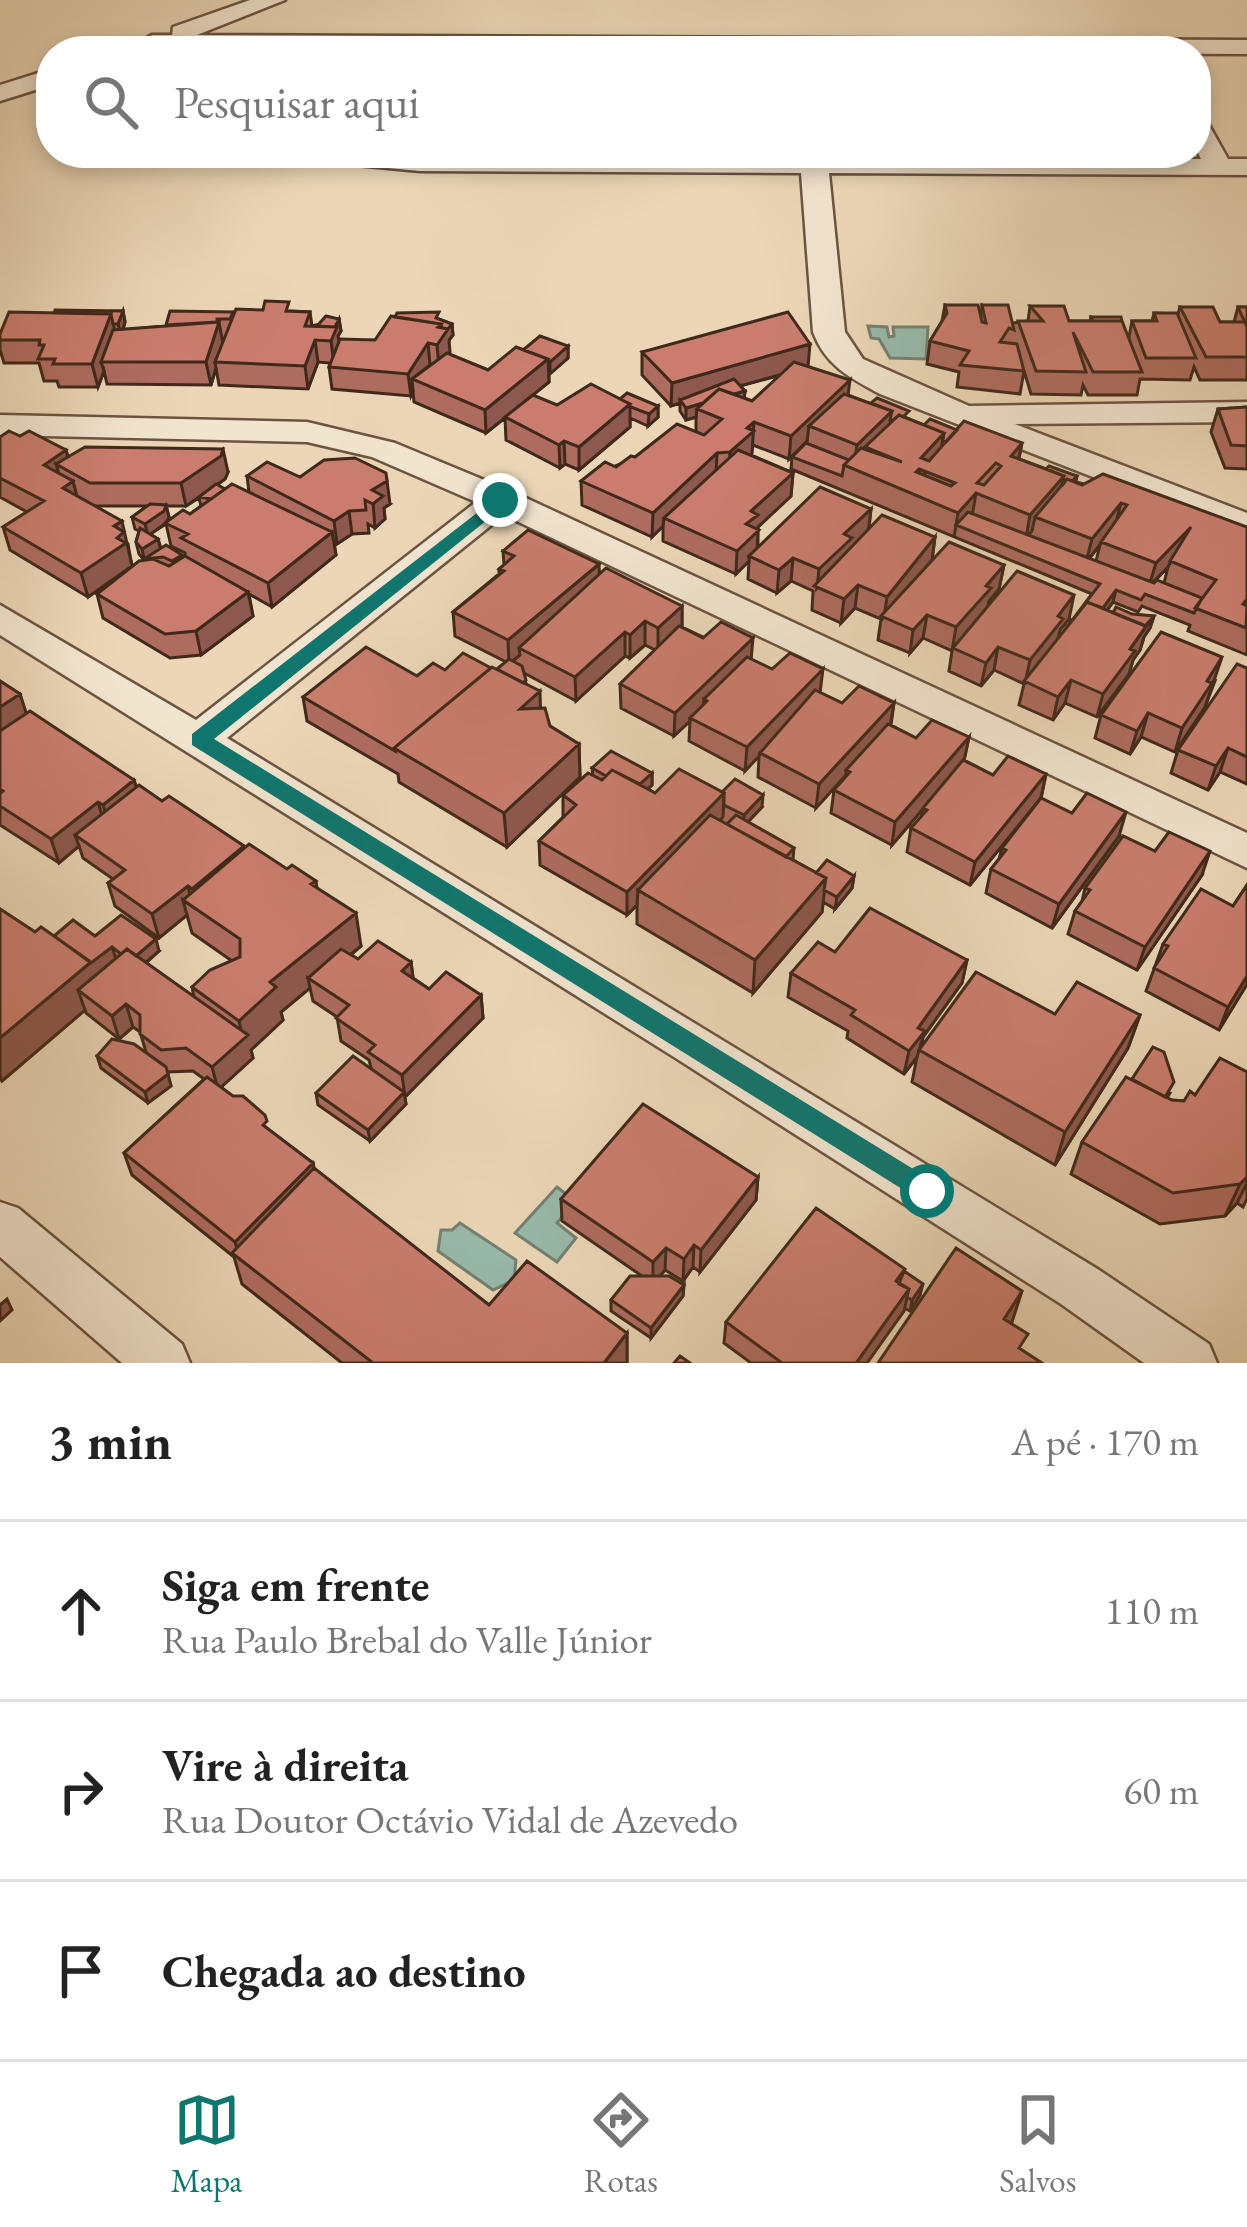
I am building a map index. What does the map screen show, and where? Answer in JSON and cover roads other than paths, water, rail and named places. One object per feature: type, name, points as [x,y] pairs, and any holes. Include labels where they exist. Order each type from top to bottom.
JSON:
[{"type":"street","points":[[170,36],[273,0]]},
{"type":"street","points":[[1211,47],[1247,47]]},
{"type":"street","points":[[0,93],[36,82]]},
{"type":"street","points":[[1211,141],[1233,167]]},
{"type":"street","points":[[814,168],[822,285],[836,350],[852,366],[956,414],[1247,526]]},
{"type":"street","points":[[956,414],[1247,412]]},
{"type":"street","points":[[0,425],[307,432],[383,450],[500,500],[1247,852]]},
{"type":"street","points":[[199,740],[500,500]]},
{"type":"street","points":[[0,618],[1081,1287],[1190,1363]]},
{"type":"street","points":[[0,1225],[164,1363]]}]
